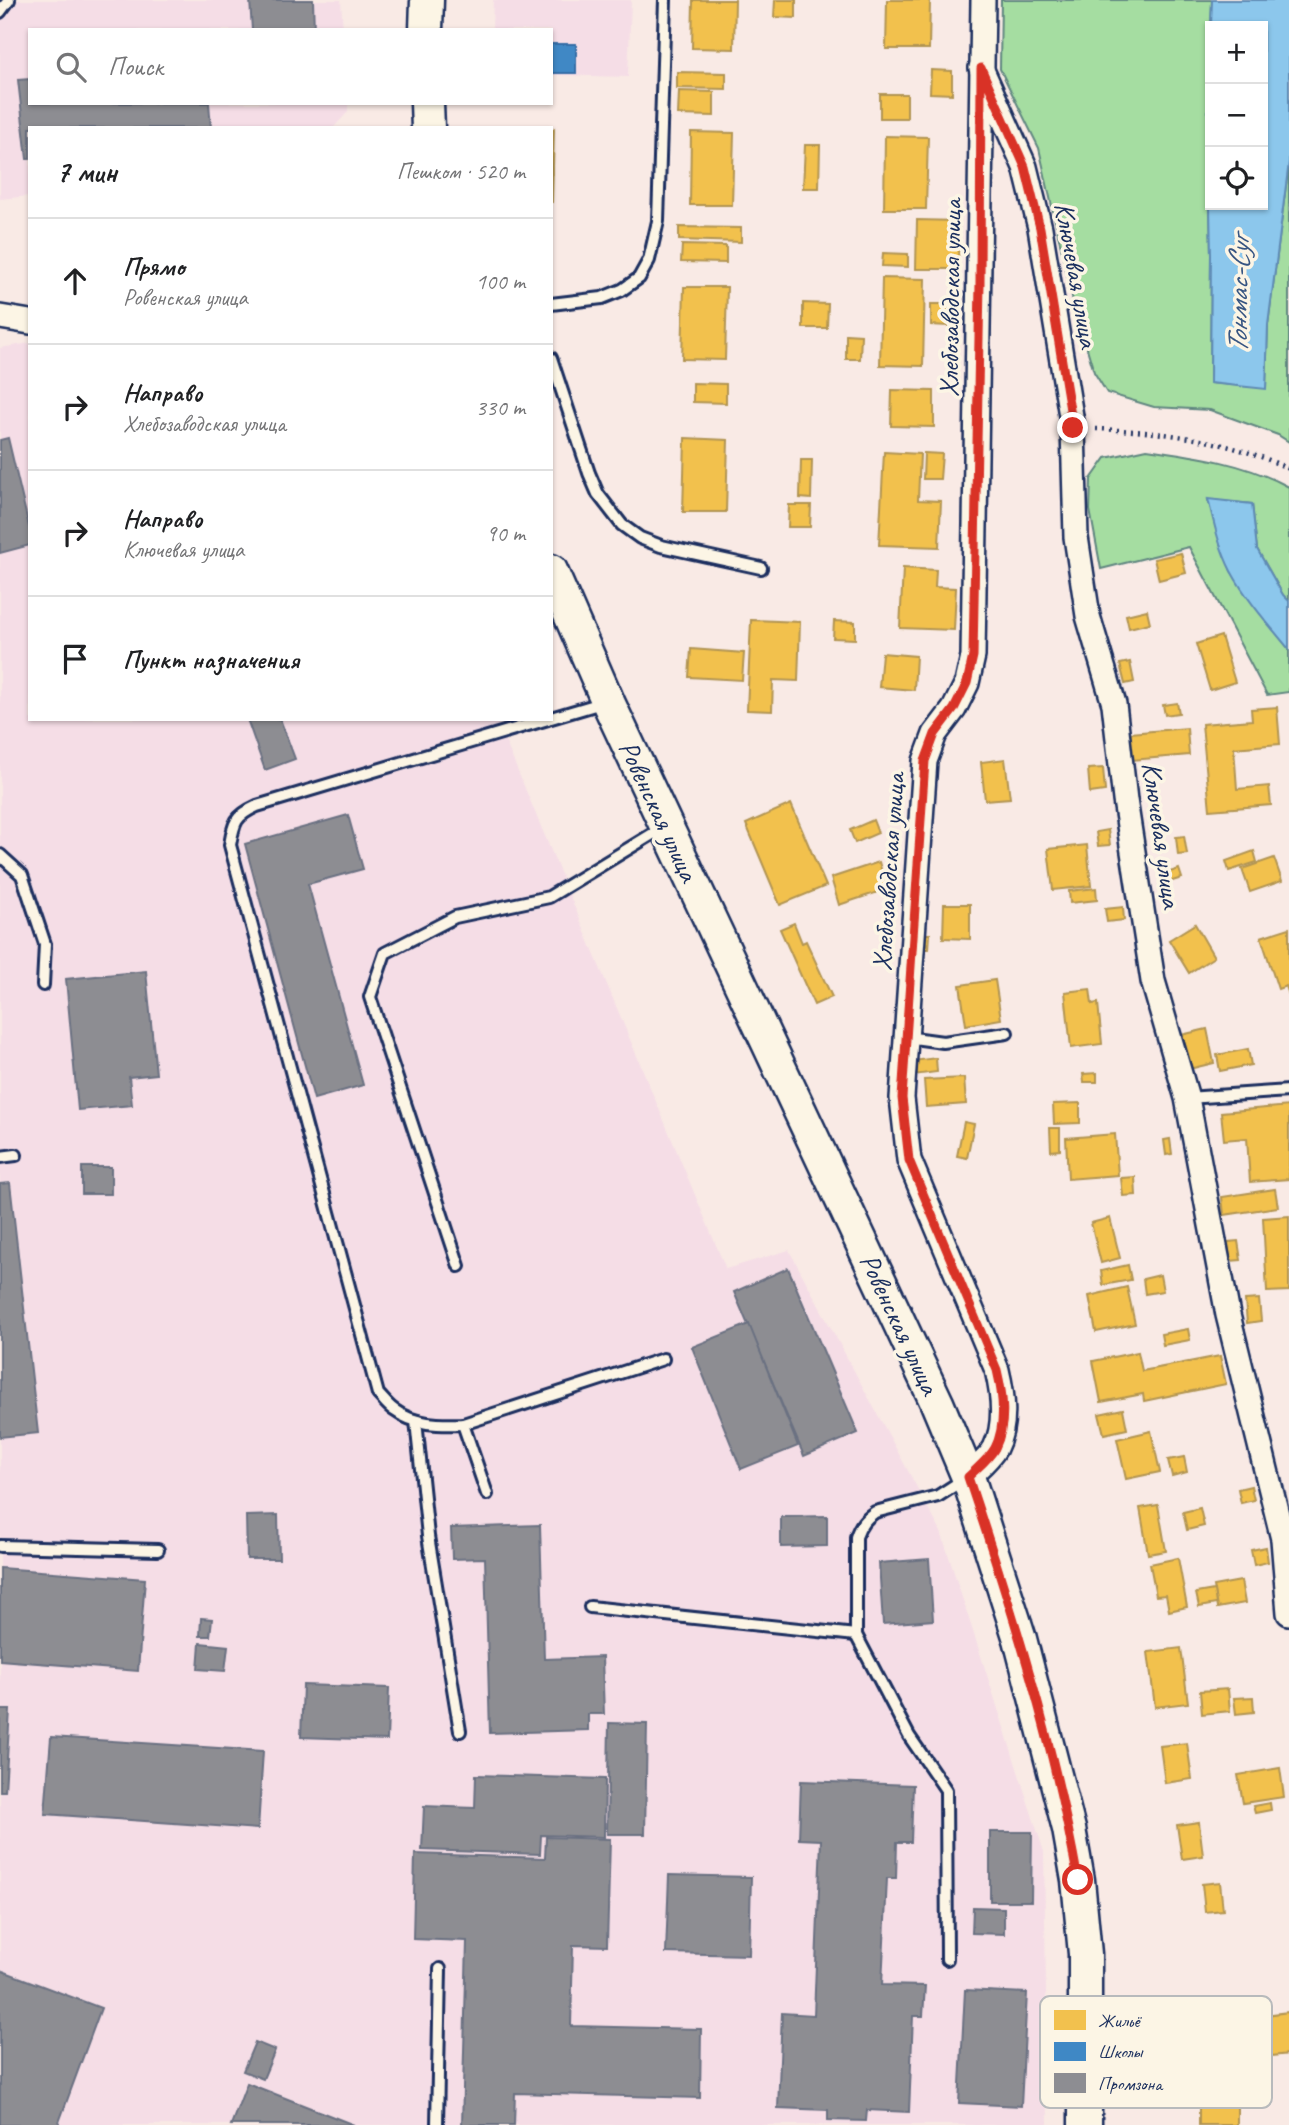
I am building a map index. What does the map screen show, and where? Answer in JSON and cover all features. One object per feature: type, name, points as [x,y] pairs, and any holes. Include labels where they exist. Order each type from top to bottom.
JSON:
[{"type":"main road","points":[[426,0],[426,28]]},
{"type":"main road","points":[[427,105],[428,126]]},
{"type":"main road","name":"Ровенская улица","points":[[553,576],[608,702],[937,1402],[968,1477],[1020,1639],[1069,1829],[1078,1880],[1085,1954],[1085,1996]]},
{"type":"street","name":"Хлебозаводская улица","points":[[968,1477],[995,1448],[1003,1411],[1002,1390],[992,1358],[909,1160],[902,1098],[925,761],[935,734],[954,709],[967,683],[973,656],[983,0]]},
{"type":"street","name":"Ключевая улица","points":[[981,68],[1025,167],[1040,228],[1073,428],[1076,537],[1088,616],[1114,704],[1125,800],[1153,981],[1187,1098],[1228,1315],[1283,1539],[1289,1613]]},
{"type":"street","points":[[0,317],[28,322]]},
{"type":"lane","points":[[0,12],[9,0]]},
{"type":"lane","points":[[553,304],[602,298],[622,290],[639,278],[649,260],[658,221],[665,0]]},
{"type":"lane","points":[[553,364],[598,494],[622,525],[640,538],[661,546],[761,568]]},
{"type":"lane","points":[[553,718],[608,702]]},
{"type":"lane","points":[[543,721],[257,806],[242,813],[233,826],[230,845],[378,1394],[394,1410],[416,1421],[439,1425],[463,1424],[663,1359]]},
{"type":"lane","points":[[458,1266],[370,997],[385,953],[454,917],[549,897],[666,826]]},
{"type":"lane","points":[[0,855],[22,875],[26,886],[45,944],[43,985]]},
{"type":"lane","points":[[906,1037],[943,1042],[1007,1033]]},
{"type":"lane","points":[[1187,1098],[1289,1091]]},
{"type":"lane","points":[[0,1157],[16,1155]]},
{"type":"lane","points":[[416,1421],[428,1535],[460,1731]]},
{"type":"lane","points":[[463,1424],[487,1494]]},
{"type":"lane","points":[[947,1959],[946,1790],[909,1736],[856,1635],[856,1537],[859,1527],[875,1512],[938,1496],[968,1477]]},
{"type":"lane","points":[[0,1546],[158,1550]]},
{"type":"lane","points":[[590,1607],[856,1635]]},
{"type":"lane","points":[[437,2125],[440,1969]]},
{"type":"path","points":[[1073,428],[1140,430],[1223,445],[1270,459],[1289,469]]},
{"type":"shaded area","points":[[0,0],[341,0],[343,28],[28,28],[28,105],[348,105],[348,112],[335,126],[28,126],[28,196],[0,199]]},
{"type":"shaded area","points":[[493,0],[631,0],[628,77],[553,75],[553,28],[492,28]]},
{"type":"shaded area","points":[[28,343],[28,721],[497,721],[726,1269],[789,1250],[941,1532],[1044,1852],[1046,1996],[1040,1996],[1040,2108],[1048,2108],[1048,2125],[0,2125],[0,348]]},
{"type":"green space","points":[[1001,0],[1212,0],[1211,21],[1205,21],[1205,210],[1210,210],[1211,255],[1210,383],[1266,388],[1268,325],[1289,162],[1289,442],[1278,435],[1210,410],[1154,407],[1107,393],[1094,372],[1073,301],[1039,148],[1000,69]]},
{"type":"green space","points":[[1147,449],[1238,466],[1289,487],[1289,601],[1257,549],[1252,504],[1208,500],[1231,571],[1289,649],[1289,692],[1267,695],[1189,547],[1101,569],[1090,510],[1091,479],[1106,458]]},
{"type":"water","name":"Тонмас-Суг","points":[[1212,0],[1289,0],[1289,162],[1268,325],[1266,389],[1210,383],[1210,210],[1268,210],[1268,21],[1211,21]]},
{"type":"water","points":[[1208,499],[1252,504],[1257,549],[1289,601],[1289,649],[1251,602],[1231,571],[1220,544]]},
{"type":"building: Жильё","points":[[693,0],[735,0],[734,49],[692,48]]},
{"type":"building: Жильё","points":[[775,0],[796,0],[796,18],[774,17]]},
{"type":"building: Жильё","points":[[887,0],[930,0],[929,49],[886,49]]},
{"type":"building: Жильё","points":[[931,70],[952,71],[952,94],[930,93]]},
{"type":"building: Жильё","points":[[677,72],[726,73],[726,89],[677,88]]},
{"type":"building: Жильё","points":[[679,91],[714,92],[714,116],[678,115]]},
{"type":"building: Жильё","points":[[880,94],[907,94],[907,118],[880,118]]},
{"type":"building: Жильё","points":[[691,132],[734,133],[732,205],[690,205]]},
{"type":"building: Жильё","points":[[885,136],[928,137],[926,209],[884,209]]},
{"type":"building: Жильё","points":[[805,145],[820,145],[819,188],[803,188]]},
{"type":"building: Жильё","points":[[917,220],[959,221],[958,269],[916,269]]},
{"type":"building: Жильё","points":[[679,227],[741,228],[741,242],[679,240]]},
{"type":"building: Жильё","points":[[682,245],[726,246],[726,263],[681,262]]},
{"type":"building: Жильё","points":[[883,253],[908,254],[908,267],[882,266]]},
{"type":"building: Жильё","points":[[882,278],[925,279],[923,366],[880,365]]},
{"type":"building: Жильё","points":[[684,287],[727,287],[725,360],[682,359]]},
{"type":"building: Жильё","points":[[803,303],[828,304],[827,328],[803,328]]},
{"type":"building: Жильё","points":[[931,304],[948,304],[948,326],[931,325]]},
{"type":"building: Жильё","points":[[846,334],[861,335],[860,359],[846,359]]},
{"type":"building: Жильё","points":[[693,383],[726,384],[726,403],[693,402]]},
{"type":"building: Жильё","points":[[892,390],[934,391],[934,427],[891,426]]},
{"type":"building: Жильё","points":[[685,438],[728,440],[726,512],[683,512]]},
{"type":"building: Жильё","points":[[884,452],[920,454],[918,500],[941,501],[939,547],[879,545]]},
{"type":"building: Жильё","points":[[924,453],[942,454],[940,479],[923,479]]},
{"type":"building: Жильё","points":[[801,460],[812,460],[811,499],[800,498]]},
{"type":"building: Жильё","points":[[789,505],[811,505],[810,527],[788,527]]},
{"type":"building: Жильё","points":[[1181,553],[1186,573],[1159,580],[1154,559]]},
{"type":"building: Жильё","points":[[903,568],[936,570],[935,587],[956,588],[954,630],[900,628]]},
{"type":"building: Жильё","points":[[1147,610],[1150,623],[1129,628],[1126,615]]},
{"type":"building: Жильё","points":[[751,620],[800,622],[798,681],[773,680],[772,711],[747,710]]},
{"type":"building: Жильё","points":[[834,621],[855,622],[855,639],[833,638]]},
{"type":"building: Жильё","points":[[1221,636],[1235,682],[1210,690],[1196,644]]},
{"type":"building: Жильё","points":[[691,649],[744,653],[742,680],[689,677]]},
{"type":"building: Жильё","points":[[882,653],[916,656],[914,690],[879,687]]},
{"type":"building: Жильё","points":[[1130,662],[1134,682],[1125,684],[1120,664]]},
{"type":"building: Жильё","points":[[1177,703],[1179,713],[1165,715],[1163,705]]},
{"type":"building: Жильё","points":[[1277,707],[1280,744],[1234,748],[1237,789],[1269,786],[1271,805],[1210,810],[1202,724],[1252,720],[1251,709]]},
{"type":"building: Жильё","points":[[1187,728],[1189,755],[1132,760],[1130,733]]},
{"type":"building: Жильё","points":[[1005,759],[1010,798],[985,800],[981,762]]},
{"type":"building: Жильё","points":[[1103,768],[1105,791],[1090,793],[1088,769]]},
{"type":"building: Жильё","points":[[791,804],[826,886],[780,905],[746,824]]},
{"type":"building: Жильё","points":[[873,820],[878,833],[855,843],[850,830]]},
{"type":"building: Жильё","points":[[1108,830],[1110,845],[1098,846],[1096,832]]},
{"type":"building: Жильё","points":[[1184,836],[1187,854],[1178,855],[1176,837]]},
{"type":"building: Жильё","points":[[1087,845],[1091,886],[1053,890],[1048,849]]},
{"type":"building: Жильё","points":[[1254,851],[1257,862],[1229,871],[1226,861]]},
{"type":"building: Жильё","points":[[1274,858],[1282,881],[1250,892],[1242,869]]},
{"type":"building: Жильё","points":[[879,862],[887,889],[839,905],[831,878]]},
{"type":"building: Жильё","points":[[1179,869],[1182,878],[1166,883],[1164,874]]},
{"type":"building: Жильё","points":[[1096,888],[1097,900],[1070,903],[1069,891]]},
{"type":"building: Жильё","points":[[944,904],[970,904],[970,939],[943,938]]},
{"type":"building: Жильё","points":[[1123,907],[1124,920],[1107,922],[1105,909]]},
{"type":"building: Жильё","points":[[794,923],[802,943],[806,941],[832,997],[814,1005],[780,929]]},
{"type":"building: Жильё","points":[[1195,924],[1214,957],[1189,973],[1169,940]]},
{"type":"building: Жильё","points":[[1289,928],[1289,995],[1286,986],[1278,989],[1261,937]]},
{"type":"building: Жильё","points":[[920,934],[930,934],[929,949],[920,949]]},
{"type":"building: Жильё","points":[[995,980],[1001,1019],[966,1025],[960,985]]},
{"type":"building: Жильё","points":[[1090,989],[1092,1004],[1098,1003],[1102,1044],[1071,1048],[1065,992]]},
{"type":"building: Жильё","points":[[1207,1029],[1214,1063],[1189,1069],[1181,1035]]},
{"type":"building: Жильё","points":[[1248,1049],[1251,1065],[1220,1071],[1217,1055]]},
{"type":"building: Жильё","points":[[936,1058],[937,1072],[914,1075],[912,1061]]},
{"type":"building: Жильё","points":[[1097,1073],[1097,1082],[1084,1082],[1083,1074]]},
{"type":"building: Жильё","points":[[964,1078],[966,1104],[926,1107],[924,1080]]},
{"type":"building: Жильё","points":[[1080,1103],[1080,1123],[1054,1124],[1053,1104]]},
{"type":"building: Жильё","points":[[1289,1106],[1289,1179],[1250,1182],[1247,1138],[1224,1140],[1221,1112]]},
{"type":"building: Жильё","points":[[964,1122],[974,1124],[967,1158],[957,1156]]},
{"type":"building: Жильё","points":[[1050,1128],[1060,1128],[1060,1150],[1051,1151]]},
{"type":"building: Жильё","points":[[1115,1134],[1118,1175],[1068,1179],[1066,1138]]},
{"type":"building: Жильё","points":[[1170,1139],[1172,1154],[1166,1155],[1164,1140]]},
{"type":"building: Жильё","points":[[1135,1177],[1136,1195],[1123,1196],[1121,1178]]},
{"type":"building: Жильё","points":[[1275,1189],[1278,1207],[1224,1215],[1222,1197]]},
{"type":"building: Жильё","points":[[1289,1216],[1289,1291],[1267,1292],[1263,1218]]},
{"type":"building: Жильё","points":[[1110,1218],[1120,1258],[1101,1263],[1091,1223]]},
{"type":"building: Жильё","points":[[1238,1241],[1241,1260],[1230,1261],[1228,1242]]},
{"type":"building: Жильё","points":[[1128,1265],[1131,1280],[1103,1285],[1101,1271]]},
{"type":"building: Жильё","points":[[1160,1275],[1163,1291],[1145,1294],[1143,1279]]},
{"type":"building: Жильё","points":[[1127,1287],[1135,1324],[1096,1332],[1089,1296]]},
{"type":"building: Жильё","points":[[1259,1299],[1261,1321],[1247,1323],[1245,1300]]},
{"type":"building: Жильё","points":[[1188,1329],[1190,1340],[1163,1345],[1161,1334]]},
{"type":"building: Жильё","points":[[1138,1352],[1142,1371],[1220,1356],[1226,1384],[1144,1401],[1143,1394],[1101,1402],[1093,1361]]},
{"type":"building: Жильё","points":[[1123,1409],[1127,1429],[1104,1434],[1099,1414]]},
{"type":"building: Жильё","points":[[1151,1431],[1160,1472],[1126,1479],[1117,1439]]},
{"type":"building: Жильё","points":[[1184,1457],[1187,1472],[1172,1476],[1168,1460]]},
{"type":"building: Жильё","points":[[1251,1486],[1254,1500],[1241,1503],[1238,1489]]},
{"type":"building: Жильё","points":[[1158,1505],[1166,1551],[1148,1554],[1140,1508]]},
{"type":"building: Жильё","points":[[1200,1508],[1204,1526],[1187,1530],[1183,1512]]},
{"type":"building: Жильё","points":[[1266,1547],[1268,1562],[1254,1565],[1251,1550]]},
{"type":"building: Жильё","points":[[1178,1558],[1187,1607],[1169,1611],[1166,1595],[1156,1596],[1150,1564]]},
{"type":"building: Жильё","points":[[1241,1581],[1245,1603],[1217,1608],[1213,1586]]},
{"type":"building: Жильё","points":[[1214,1590],[1216,1604],[1199,1607],[1196,1593]]},
{"type":"building: Жильё","points":[[1181,1648],[1188,1703],[1155,1707],[1148,1652]]},
{"type":"building: Жильё","points":[[1228,1689],[1230,1711],[1202,1714],[1200,1691]]},
{"type":"building: Жильё","points":[[1253,1697],[1254,1712],[1236,1714],[1234,1698]]},
{"type":"building: Жильё","points":[[1187,1743],[1192,1779],[1165,1783],[1160,1746]]},
{"type":"building: Жильё","points":[[1280,1768],[1284,1797],[1243,1803],[1238,1775]]},
{"type":"building: Жильё","points":[[1270,1803],[1271,1810],[1255,1813],[1253,1806]]},
{"type":"building: Жильё","points":[[1199,1822],[1203,1856],[1182,1859],[1177,1825]]},
{"type":"building: Жильё","points":[[1220,1882],[1223,1910],[1205,1912],[1202,1884]]},
{"type":"building: Жильё","points":[[1289,2012],[1289,2054],[1272,2056],[1272,2014]]},
{"type":"building: Жильё","points":[[1199,2108],[1237,2108],[1237,2125],[1199,2125]]},
{"type":"building: Школы","points":[[553,44],[576,44],[576,73],[553,73]]},
{"type":"building: Промзона","points":[[250,0],[313,0],[314,28],[252,28]]},
{"type":"building: Промзона","points":[[28,79],[28,105],[209,105],[211,126],[28,126],[27,159],[18,80]]},
{"type":"building: Промзона","points":[[8,438],[28,523],[28,546],[0,553],[0,440]]},
{"type":"building: Промзона","points":[[248,721],[281,721],[295,759],[265,770]]},
{"type":"building: Промзона","points":[[348,815],[363,869],[308,884],[363,1085],[314,1099],[245,844]]},
{"type":"building: Промзона","points":[[146,971],[156,1074],[129,1077],[132,1105],[78,1110],[66,979]]},
{"type":"building: Промзона","points":[[82,1167],[111,1167],[111,1194],[82,1194]]},
{"type":"building: Промзона","points":[[10,1183],[38,1433],[0,1437],[0,1184]]},
{"type":"building: Промзона","points":[[788,1268],[858,1433],[804,1456],[734,1292]]},
{"type":"building: Промзона","points":[[749,1324],[798,1446],[741,1469],[692,1347]]},
{"type":"building: Промзона","points":[[278,1515],[279,1559],[247,1559],[246,1516]]},
{"type":"building: Промзона","points":[[827,1516],[827,1546],[781,1547],[781,1517]]},
{"type":"building: Промзона","points":[[540,1525],[544,1659],[602,1657],[604,1714],[588,1714],[588,1730],[490,1733],[485,1558],[452,1559],[451,1528]]},
{"type":"building: Промзона","points":[[929,1559],[933,1620],[883,1624],[879,1563]]},
{"type":"building: Промзона","points":[[0,1568],[145,1579],[138,1671],[0,1660]]},
{"type":"building: Промзона","points":[[201,1618],[212,1619],[210,1636],[200,1636]]},
{"type":"building: Промзона","points":[[200,1643],[228,1646],[225,1671],[198,1669]]},
{"type":"building: Промзона","points":[[303,1685],[389,1688],[387,1740],[301,1737]]},
{"type":"building: Промзона","points":[[0,1710],[10,1710],[5,1791],[0,1791]]},
{"type":"building: Промзона","points":[[609,1723],[647,1724],[645,1834],[607,1834]]},
{"type":"building: Промзона","points":[[51,1737],[263,1751],[258,1829],[45,1814]]},
{"type":"building: Промзона","points":[[476,1775],[605,1779],[604,1837],[541,1835],[540,1854],[422,1850],[424,1806],[475,1808]]},
{"type":"building: Промзона","points":[[801,1781],[913,1785],[911,1842],[897,1842],[896,1878],[887,1878],[882,1985],[925,1986],[923,2016],[913,2016],[909,2112],[867,2110],[866,2121],[828,2120],[828,2110],[778,2108],[782,2013],[814,2015],[821,1840],[799,1839]]},
{"type":"building: Промзона","points":[[990,1832],[1032,1832],[1031,1901],[990,1901]]},
{"type":"building: Промзона","points":[[546,1837],[610,1839],[607,1946],[573,1945],[571,2026],[701,2029],[700,2098],[515,2093],[514,2125],[462,2125],[467,1941],[413,1939],[415,1854],[545,1858]]},
{"type":"building: Промзона","points":[[669,1875],[751,1877],[749,1955],[666,1953]]},
{"type":"building: Промзона","points":[[973,1907],[1004,1908],[1004,1934],[972,1933]]},
{"type":"building: Промзона","points":[[0,1970],[101,2008],[58,2125],[0,2125]]},
{"type":"building: Промзона","points":[[965,1990],[1027,1993],[1021,2106],[959,2103]]},
{"type":"building: Промзона","points":[[255,2042],[275,2050],[263,2079],[243,2071]]},
{"type":"building: Промзона","points":[[247,2083],[354,2125],[231,2125]]},
{"type":"route","points":[[1073,428],[1040,228],[1025,167],[981,68],[973,656],[967,683],[954,709],[935,734],[925,761],[902,1098],[909,1160],[997,1370],[1002,1390],[1003,1411],[995,1448],[968,1477],[1020,1639],[1069,1829],[1078,1880]]}]
